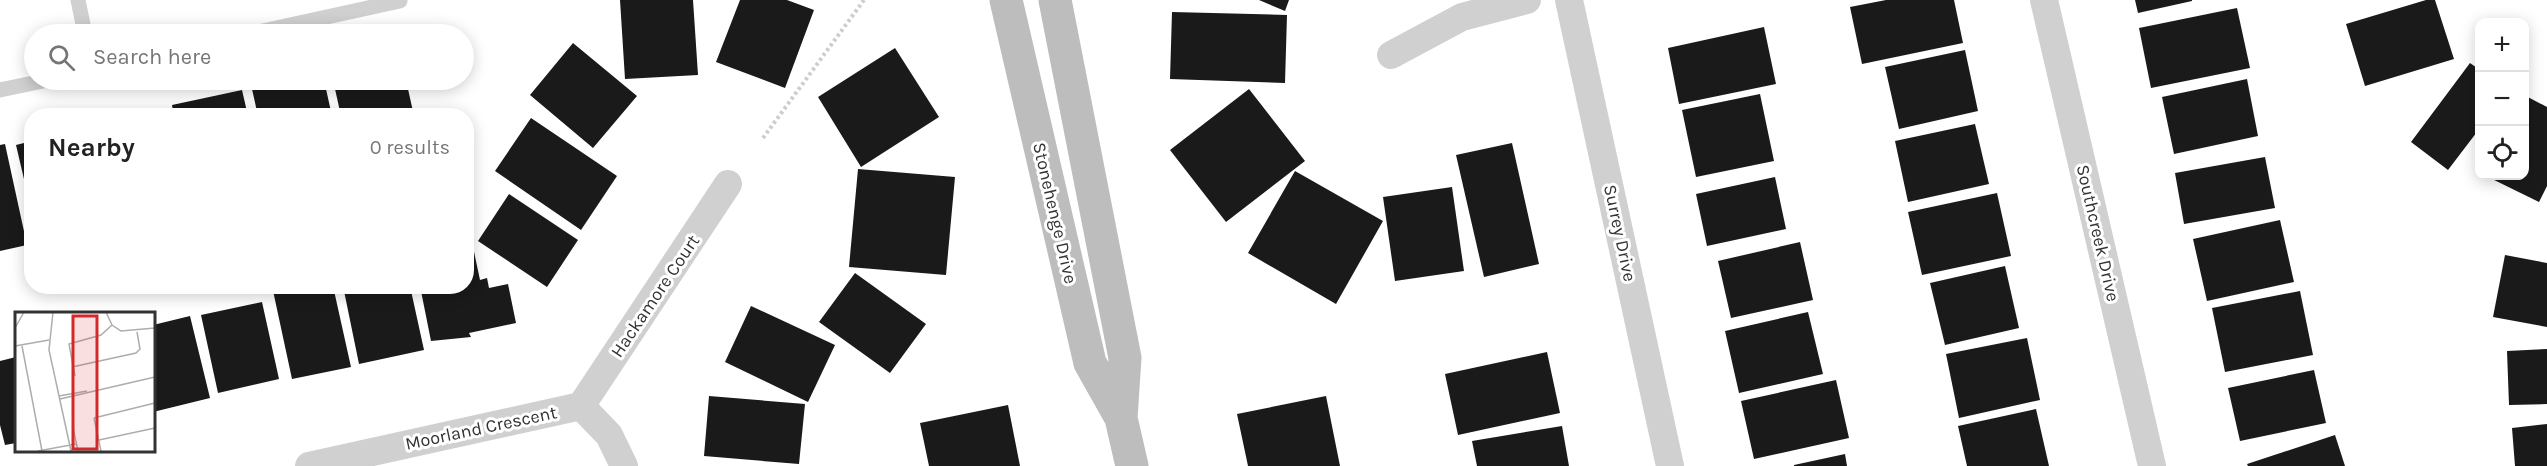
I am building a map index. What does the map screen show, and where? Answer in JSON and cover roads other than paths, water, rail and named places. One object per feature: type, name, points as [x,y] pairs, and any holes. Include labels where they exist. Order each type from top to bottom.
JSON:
[{"type":"street","name":"Stonehenge Drive","points":[[1006,0],[1090,363],[1121,418],[1132,466]]},
{"type":"street","name":"Stonehenge Drive","points":[[1054,0],[1125,357],[1121,418]]},
{"type":"street","points":[[1391,55],[1462,17],[1527,0]]},
{"type":"street","name":"Surrey Drive","points":[[1569,0],[1670,466]]},
{"type":"street","name":"Southcreek Drive","points":[[2044,0],[2152,466]]},
{"type":"street","name":"Hackamore Court","points":[[581,406],[728,184]]},
{"type":"street","name":"Moorland Crescent","points":[[309,466],[581,406],[609,435],[624,466]]},
{"type":"lane","points":[[78,0],[83,24]]},
{"type":"lane","points":[[293,24],[400,0]]},
{"type":"lane","points":[[0,90],[24,85]]}]
